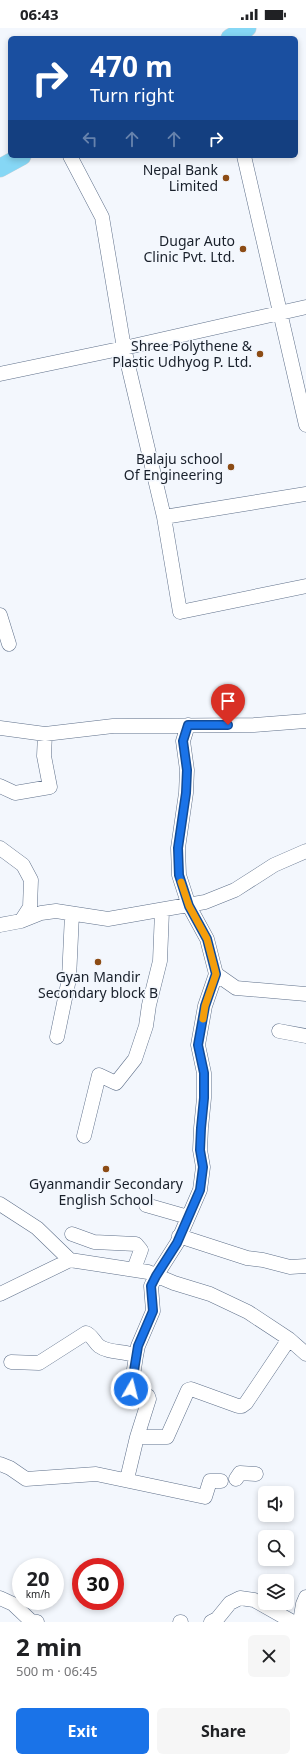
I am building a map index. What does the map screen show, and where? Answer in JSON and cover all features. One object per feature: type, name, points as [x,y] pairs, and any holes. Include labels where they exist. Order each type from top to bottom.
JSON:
[{"type":"main road","points":[[233,36],[247,28]]},
{"type":"main road","points":[[0,168],[18,158]]},
{"type":"street","points":[[71,158],[102,217],[124,348],[164,517],[180,612],[306,586]]},
{"type":"street","points":[[244,158],[306,425]]},
{"type":"street","points":[[0,374],[124,348],[306,306]]},
{"type":"street","points":[[164,517],[306,494]]},
{"type":"street","points":[[0,615],[9,644]]},
{"type":"street","points":[[0,728],[45,734],[113,726],[254,725],[306,721]]},
{"type":"street","points":[[122,1479],[149,1399],[148,1396],[131,1389],[138,1346],[153,1311],[151,1286],[177,1243],[200,1190],[203,1167],[200,1150],[200,1135],[204,1098],[204,1073],[198,1045],[205,1006],[216,974],[207,939],[189,906],[179,875],[178,848],[186,793],[187,770],[183,741],[188,725]]},
{"type":"street","points":[[0,786],[15,793],[50,787],[44,756],[45,734]]},
{"type":"street","points":[[0,848],[23,865],[31,880],[30,907],[21,921]]},
{"type":"street","points":[[0,925],[21,921],[41,913],[56,910],[72,914],[108,919],[189,906],[205,902],[235,890],[274,865],[306,851]]},
{"type":"street","points":[[84,1136],[99,1075],[116,1083],[136,1059],[146,1026],[149,1005],[160,961],[162,911]]},
{"type":"street","points":[[57,1037],[69,979],[72,914]]},
{"type":"street","points":[[216,974],[236,988],[306,994]]},
{"type":"street","points":[[279,1031],[306,1036]]},
{"type":"street","points":[[0,1204],[37,1228],[70,1260],[102,1266],[134,1269],[210,1294],[248,1312],[289,1339],[306,1354]]},
{"type":"street","points":[[146,1205],[188,1217]]},
{"type":"street","points":[[72,1234],[94,1242],[136,1244],[141,1250],[134,1269]]},
{"type":"street","points":[[179,1236],[247,1258],[263,1260],[290,1267],[306,1266]]},
{"type":"street","points":[[0,1294],[70,1260]]},
{"type":"street","points":[[11,1362],[39,1363],[86,1333],[90,1335],[99,1346],[118,1353],[132,1354],[136,1356]]},
{"type":"street","points":[[137,1437],[167,1437],[186,1392],[191,1389],[238,1406],[242,1406],[289,1339]]},
{"type":"street","points":[[0,1464],[10,1468],[26,1479],[96,1474],[206,1497],[210,1481],[221,1481]]},
{"type":"street","points":[[236,1479],[240,1473],[256,1474]]},
{"type":"street","points":[[211,1622],[217,1619],[230,1603],[240,1598],[254,1600],[275,1613],[293,1621],[306,1597]]},
{"type":"street","points":[[0,1598],[13,1604],[33,1622]]},
{"type":"slow traffic","points":[[181,882],[189,906],[207,939],[216,974],[205,1006],[203,1019]]},
{"type":"place","name":"Nepal Bank Limited","points":[[226,178]]},
{"type":"place","name":"Dugar Auto Clinic Pvt. Ltd.","points":[[243,249]]},
{"type":"place","name":"Shree Polythene & Plastic Udhyog P. Ltd.","points":[[260,354]]},
{"type":"place","name":"Balaju school Of Engineering","points":[[231,467]]},
{"type":"place","name":"Gyan Mandir Secondary block B","points":[[98,962]]},
{"type":"place","name":"Gyanmandir Secondary English School","points":[[106,1169]]},
{"type":"route","points":[[131,1389],[130,1387],[138,1346],[153,1311],[151,1286],[177,1243],[200,1190],[203,1167],[200,1150],[204,1098],[204,1073],[198,1045],[205,1006],[216,974],[207,939],[189,906],[179,875],[178,848],[182,831],[187,770],[183,741],[188,725],[228,725]]}]
